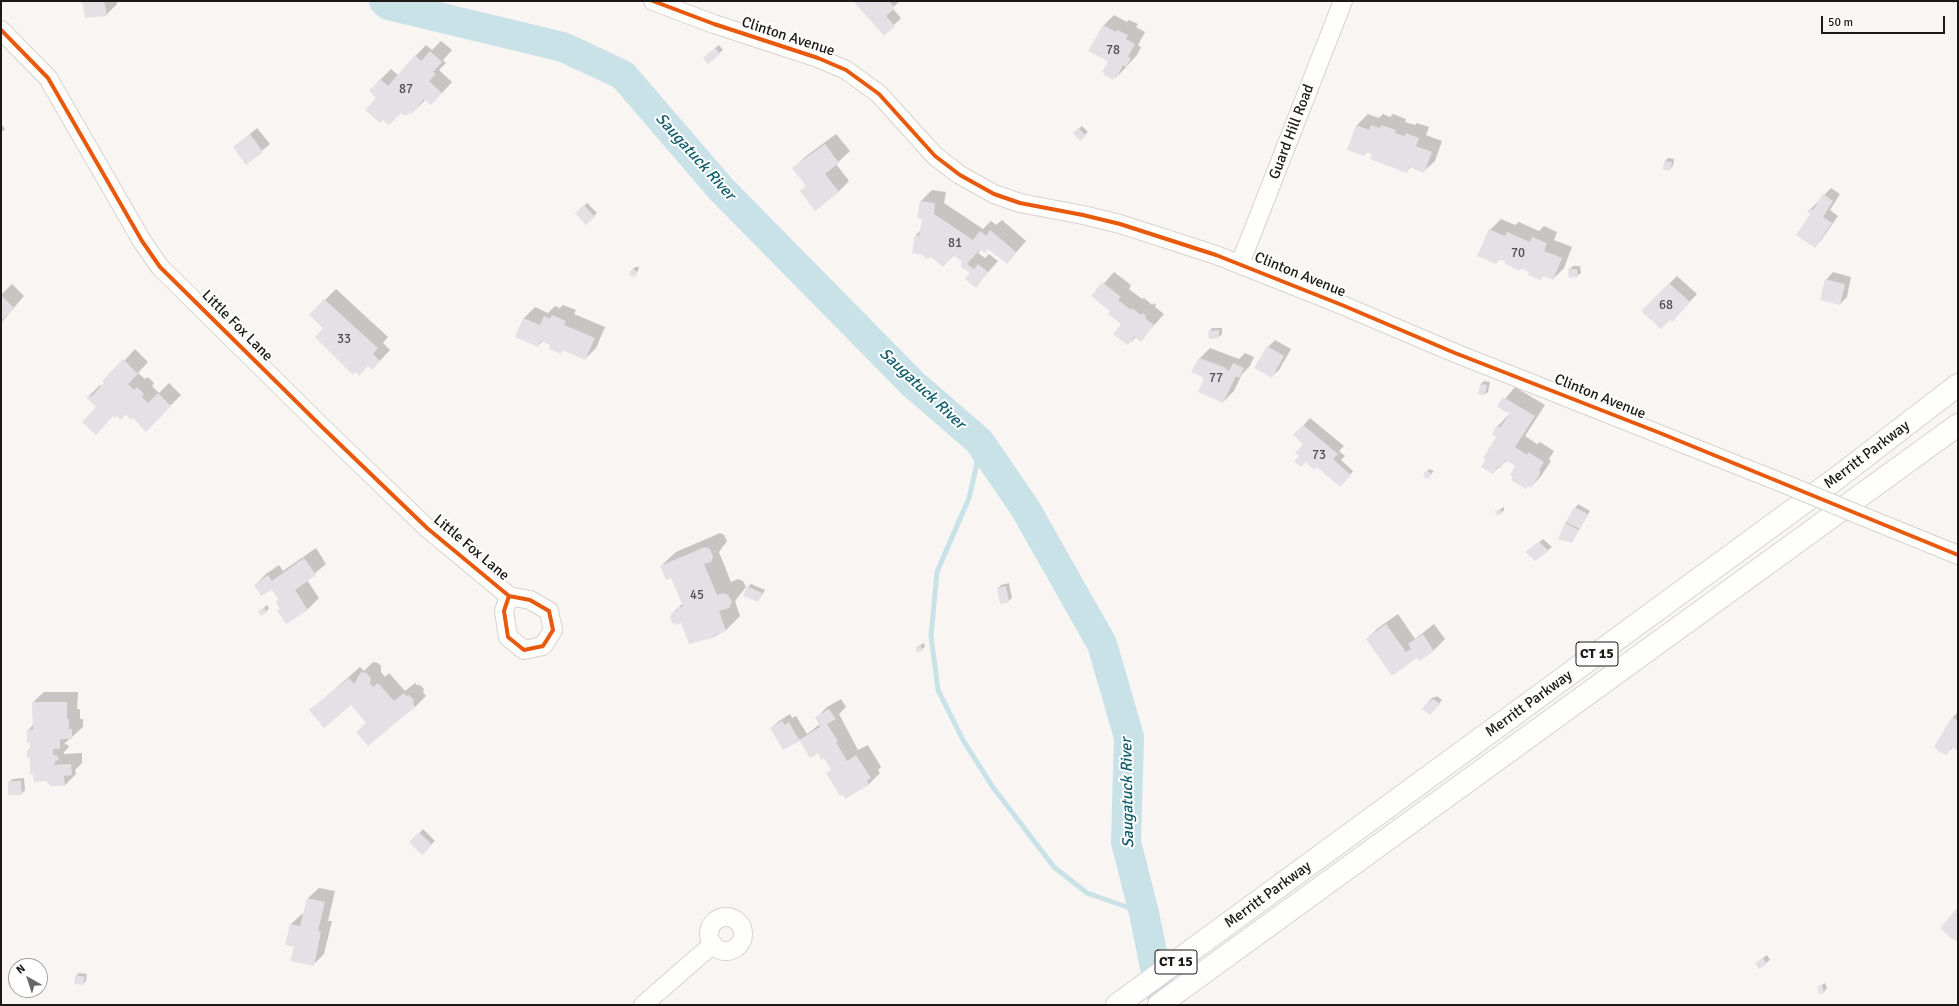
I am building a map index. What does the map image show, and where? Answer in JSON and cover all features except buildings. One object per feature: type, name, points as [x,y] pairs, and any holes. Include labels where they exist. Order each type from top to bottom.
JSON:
[{"type":"highway","name":"Merritt Parkway","points":[[1117,1005],[1837,478],[1958,385]]},
{"type":"highway","name":"Merritt Parkway","points":[[1159,1005],[1535,730],[1958,425]]},
{"type":"street","name":"Clinton Avenue","points":[[653,1],[714,24],[818,58],[846,70],[879,94],[935,156],[960,175],[989,192],[1020,204],[1083,215],[1120,224],[1240,264],[1455,353],[1785,484],[1958,555]]},
{"type":"street","name":"Guard Hill Road","points":[[1240,264],[1343,1]]},
{"type":"street","name":"Little Fox Lane","points":[[1,30],[36,64],[48,78],[142,241],[160,267],[427,528],[509,596]]},
{"type":"street","points":[[643,1005],[713,944]]},
{"type":"waterway","name":"Saugatuck River","points":[[384,1],[388,5],[563,47],[623,75],[721,189],[913,384],[979,441],[1025,508],[1102,644],[1129,737],[1126,842],[1144,913],[1159,987],[1165,1005]]},
{"type":"waterway","points":[[979,441],[976,468],[969,498],[937,572],[931,636],[938,690],[963,740],[992,786],[1054,867],[1087,893],[1144,913]]},
{"type":"cycle path","points":[[653,1],[714,24],[818,58],[846,70],[879,94],[935,156],[960,175],[994,194],[1020,203],[1083,215],[1120,224],[1216,255],[1342,305],[1455,353],[1660,433],[1958,555]]},
{"type":"cycle path","points":[[1,30],[48,78],[142,241],[160,267],[427,528],[509,596],[530,600],[549,611],[553,630],[543,646],[524,650],[508,637],[504,611],[509,596]]}]
